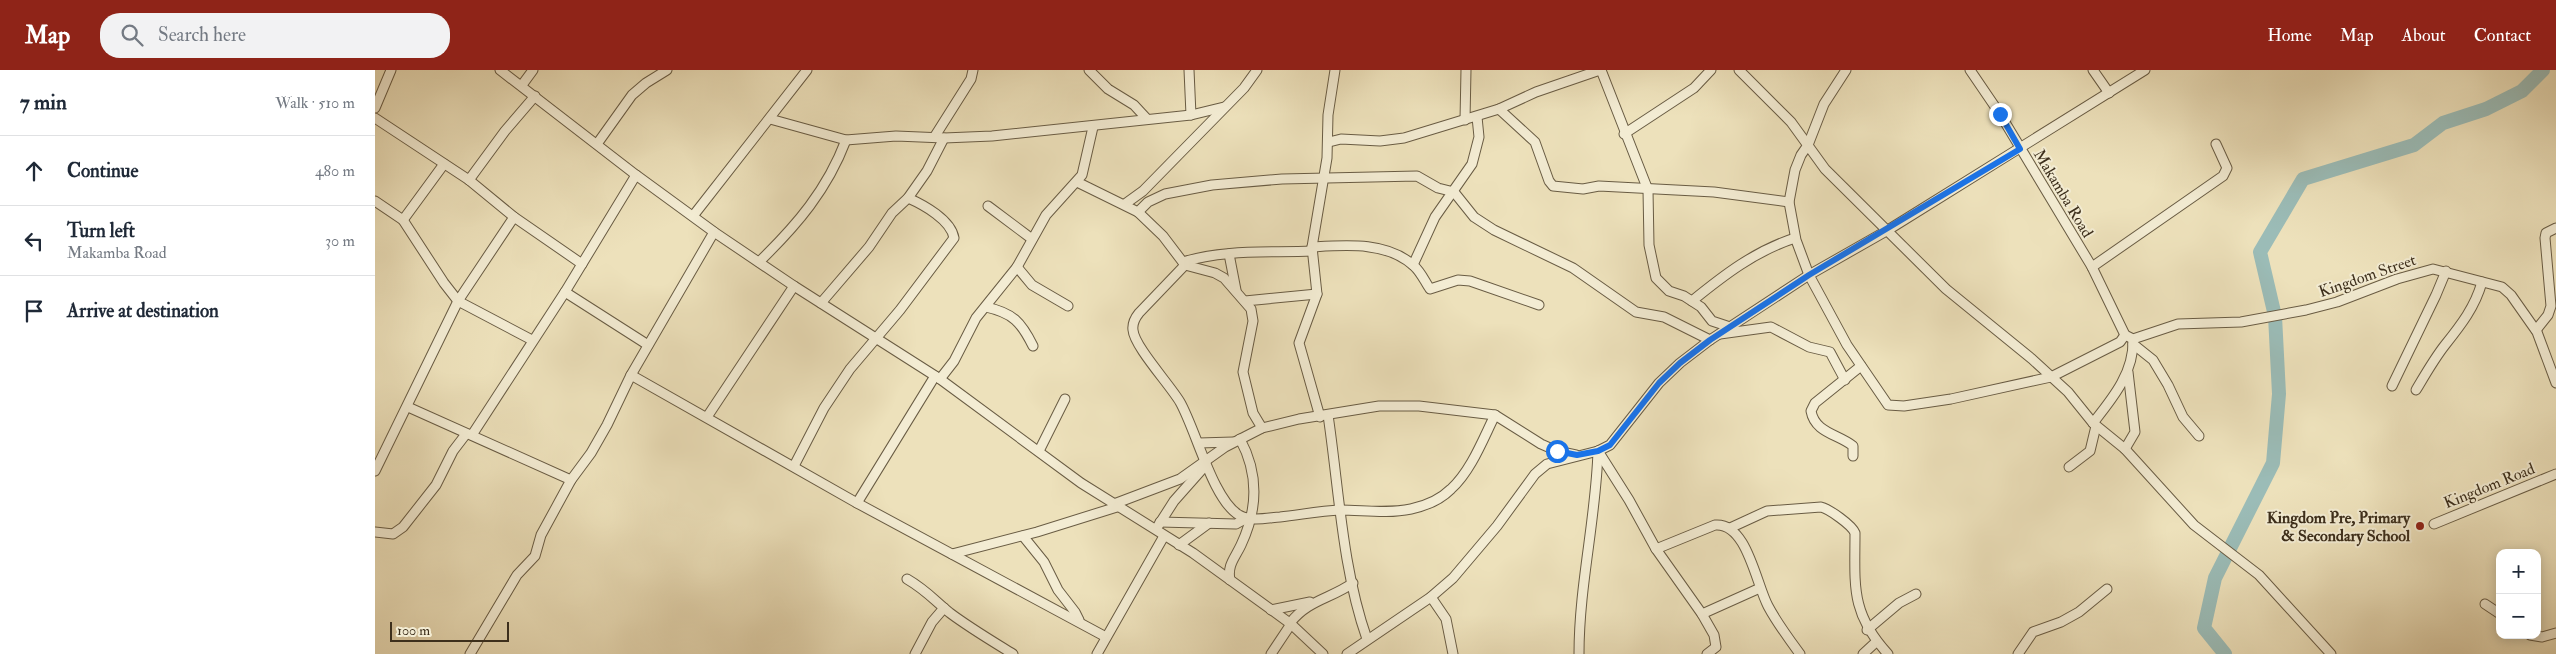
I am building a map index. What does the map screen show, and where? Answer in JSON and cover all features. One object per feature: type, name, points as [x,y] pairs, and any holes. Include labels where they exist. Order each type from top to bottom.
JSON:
[{"type":"street","points":[[375,108],[391,70]]},
{"type":"street","points":[[500,70],[522,85],[635,175],[714,232],[794,286],[938,378],[1081,483],[1160,534],[1179,544],[1290,624],[1323,654]]},
{"type":"street","points":[[522,85],[533,70]]},
{"type":"street","points":[[597,144],[632,96],[646,83],[667,70]]},
{"type":"street","points":[[693,216],[807,70]]},
{"type":"street","points":[[821,303],[869,247],[892,213],[908,198],[927,171],[939,137],[971,79],[973,70]]},
{"type":"street","points":[[1089,70],[1108,89],[1134,105],[1147,119]]},
{"type":"street","points":[[1189,70],[1191,115]]},
{"type":"street","points":[[1125,204],[1143,191],[1244,88],[1257,70]]},
{"type":"street","points":[[1335,70],[1328,115],[1329,142],[1312,249],[1317,294],[1299,343],[1324,416],[1359,615],[1367,639]]},
{"type":"street","points":[[1465,120],[1466,70]]},
{"type":"street","points":[[1329,142],[1341,139],[1380,141],[1404,138],[1499,110],[1536,92],[1601,70],[1649,190],[1649,244],[1656,278],[1669,291],[1701,307],[1712,321],[1720,326],[1730,327]]},
{"type":"street","points":[[1625,134],[1694,88],[1711,70]]},
{"type":"street","points":[[1739,70],[1791,122],[1825,169],[1889,230],[1946,289],[2032,359],[2068,392],[2095,425],[2125,449],[2194,525],[2259,575],[2331,654]]},
{"type":"street","points":[[1499,110],[1535,142],[1549,181],[1553,186],[1713,192],[1789,202],[1795,170],[1808,145],[1824,104],[1846,70]]},
{"type":"street","name":"Makamba Road","points":[[1970,70],[2092,267],[2131,340]]},
{"type":"street","points":[[2093,70],[2109,93]]},
{"type":"street","points":[[1347,654],[1431,597],[1466,563],[1535,474],[1547,464],[1598,451],[1610,445],[1619,437],[1644,400],[1673,370],[1710,340],[1809,275],[1889,230],[2145,70]]},
{"type":"street","points":[[469,180],[505,131],[535,96]]},
{"type":"street","points":[[770,119],[847,140],[992,136],[1093,127],[1191,115],[1224,107]]},
{"type":"street","points":[[1413,265],[1435,217],[1472,164],[1479,136],[1477,117]]},
{"type":"street","points":[[375,118],[469,180],[514,217],[582,264]]},
{"type":"street","points":[[857,503],[938,378],[954,361],[976,318],[1017,267],[1046,215],[1077,182],[1085,166],[1093,127]]},
{"type":"street","points":[[759,262],[804,215],[835,170],[847,140]]},
{"type":"street","points":[[2092,267],[2223,176],[2227,168],[2216,144]]},
{"type":"street","points":[[403,220],[444,164]]},
{"type":"street","points":[[375,532],[393,534],[403,528],[436,485],[453,451],[469,434],[565,292],[635,175]]},
{"type":"street","points":[[1138,212],[1148,202],[1165,194],[1182,190],[1257,181],[1417,176],[1438,188],[1454,192],[1474,217],[1494,230],[1573,268],[1636,312],[1664,317],[1710,340]]},
{"type":"street","points":[[1077,182],[1138,212],[1163,236],[1184,263],[1215,273],[1236,290],[1245,301],[1251,309],[1253,321],[1245,358],[1244,381],[1255,418],[1262,428]]},
{"type":"street","points":[[794,466],[824,408],[875,338],[900,310],[954,238],[953,232],[941,220],[922,204],[908,198]]},
{"type":"street","points":[[375,201],[403,220],[458,301],[532,340]]},
{"type":"street","name":"Kingdom Street","points":[[1789,202],[1795,238],[1809,275],[1821,294],[1835,325],[1883,400],[1895,406],[1951,399],[2051,378],[2120,342],[2178,324],[2241,322],[2307,310],[2337,302],[2421,271],[2446,271],[2502,287],[2536,330],[2556,383]]},
{"type":"street","points":[[988,206],[1032,239]]},
{"type":"street","points":[[375,472],[458,301],[514,217]]},
{"type":"street","points":[[2536,330],[2548,315],[2551,306],[2545,238],[2546,234],[2556,228]]},
{"type":"street","points":[[470,654],[513,582],[535,556],[541,535],[571,480],[591,453],[607,426],[631,375],[714,232]]},
{"type":"street","points":[[1692,301],[1722,276],[1761,251],[1795,238]]},
{"type":"street","points":[[1249,519],[1238,515],[1223,497],[1175,394],[1139,346],[1133,330],[1134,321],[1139,312],[1184,263],[1205,256],[1355,245],[1374,247],[1393,254],[1413,265],[1430,289],[1458,280],[1470,281],[1539,304]]},
{"type":"street","points":[[1229,254],[1236,290]]},
{"type":"street","points":[[1017,267],[1032,285],[1068,306]]},
{"type":"street","points":[[2392,386],[2446,271]]},
{"type":"street","points":[[2415,390],[2444,345],[2461,326],[2478,295],[2482,282]]},
{"type":"street","points":[[707,417],[794,286]]},
{"type":"street","points":[[565,292],[648,345]]},
{"type":"street","points":[[1245,301],[1317,294]]},
{"type":"street","points":[[986,307],[1004,312],[1019,322],[1033,346]]},
{"type":"street","points":[[1720,334],[1732,334],[1764,327],[1778,329],[1802,344],[1829,352],[1845,380]]},
{"type":"street","points":[[2125,449],[2135,432],[2128,372],[2131,340]]},
{"type":"street","points":[[2131,340],[2153,360],[2168,385],[2183,417],[2199,436]]},
{"type":"street","points":[[1853,456],[1853,446],[1829,435],[1815,421],[1811,411],[1815,403],[1861,366]]},
{"type":"street","points":[[2069,467],[2090,451],[2095,425],[2128,372]]},
{"type":"street","points":[[631,375],[857,503],[1106,636]]},
{"type":"street","points":[[1039,451],[1065,400]]},
{"type":"street","points":[[952,554],[1023,536],[1162,488],[1207,462],[1238,440],[1262,428],[1379,406],[1419,406],[1495,415],[1541,444],[1557,451],[1577,455]]},
{"type":"street","points":[[408,407],[571,480]]},
{"type":"street","points":[[1160,522],[1235,524],[1249,519],[1340,510],[1386,512],[1411,509],[1434,502],[1451,490],[1462,477],[1495,415]]},
{"type":"street","points":[[1199,443],[1238,440]]},
{"type":"street","points":[[1230,580],[1230,564],[1237,555],[1249,519],[1255,480],[1251,459],[1238,440]]},
{"type":"street","points":[[1598,451],[1629,500],[1656,549],[1702,614],[1717,643],[1716,647],[1707,654]]},
{"type":"street","points":[[1579,654],[1582,586],[1597,478],[1598,451]]},
{"type":"street","points":[[1097,654],[1160,534],[1160,522],[1174,501],[1207,462]]},
{"type":"street","name":"Kingdom Road","points":[[2434,524],[2556,474]]},
{"type":"street","points":[[1730,528],[1758,514],[1777,510],[1824,508],[1833,512],[1854,530],[1854,589],[1857,604],[1867,630],[1875,642],[1888,654]]},
{"type":"street","points":[[1179,544],[1210,523]]},
{"type":"street","points":[[1656,549],[1715,526],[1723,525],[1730,528],[1751,561],[1768,606],[1800,654]]},
{"type":"street","points":[[1023,536],[1044,562],[1058,590],[1079,620]]},
{"type":"street","points":[[907,579],[926,590],[944,608],[971,628],[1013,654]]},
{"type":"street","points":[[1271,654],[1290,624],[1302,610],[1353,583]]},
{"type":"street","points":[[1702,614],[1760,588]]},
{"type":"street","points":[[2018,654],[2033,632],[2075,615],[2107,589]]},
{"type":"street","points":[[1867,630],[1899,604],[1916,594]]},
{"type":"street","points":[[1431,597],[1446,619],[1453,654]]},
{"type":"street","points":[[1271,610],[1315,602]]},
{"type":"street","points":[[2485,604],[2496,611]]},
{"type":"street","points":[[915,654],[932,622],[944,608]]},
{"type":"street","points":[[2541,637],[2556,633]]},
{"type":"street","points":[[1863,654],[1875,642]]},
{"type":"waterway","points":[[2225,654],[2204,628],[2215,578],[2273,463],[2279,394],[2275,316],[2260,252],[2303,179],[2414,145],[2443,123],[2486,109],[2522,91],[2543,70]]},
{"type":"place","name":"Kingdom Pre, Primary & Secondary School","points":[[2420,526]]},
{"type":"route","points":[[1557,451],[1577,455],[1598,451],[1610,445],[1619,437],[1644,400],[1659,383],[1680,363],[1710,340],[1809,275],[1889,230],[2020,149],[2000,114]]}]
